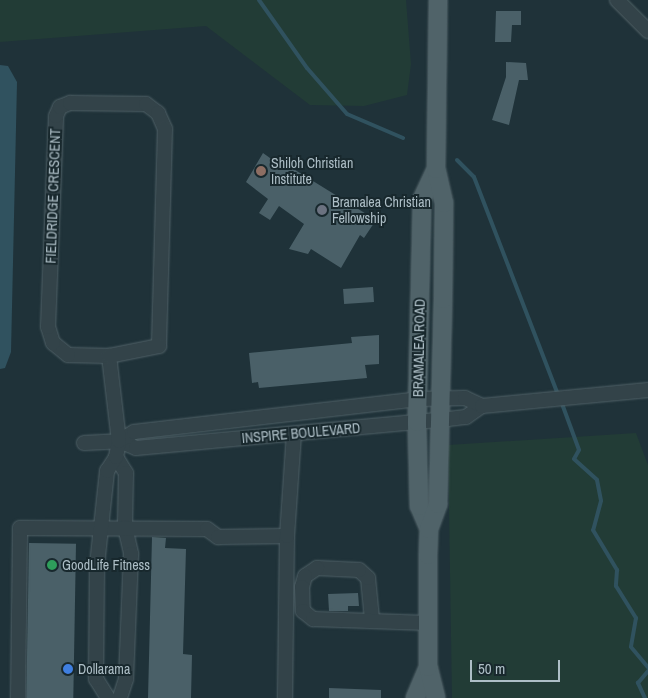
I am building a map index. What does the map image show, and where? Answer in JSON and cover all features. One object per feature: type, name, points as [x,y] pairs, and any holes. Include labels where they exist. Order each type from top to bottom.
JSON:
[{"type":"main road","name":"BRAMALEA ROAD","points":[[428,529],[438,504],[440,420],[444,203],[436,169],[438,0]]},
{"type":"main road","name":"BRAMALEA ROAD","points":[[436,169],[422,199],[416,422],[419,506],[428,529],[428,667],[436,698]]},
{"type":"main road","name":"BRAMALEA ROAD","points":[[415,698],[428,667]]},
{"type":"street","points":[[617,0],[648,31]]},
{"type":"street","name":"FIELDRIDGE CRESCENT","points":[[70,103],[146,104],[158,113],[165,129],[159,346],[109,356],[68,355],[53,343],[48,327],[56,116],[60,107],[70,103]]},
{"type":"street","points":[[108,698],[96,679],[97,564],[103,527],[107,471],[116,457],[119,441],[109,356]]},
{"type":"street","name":"INSPIRE BOULEVARD","points":[[119,441],[136,448],[440,420],[466,417],[482,406],[648,390]]},
{"type":"street","name":"INSPIRE BOULEVARD","points":[[84,444],[119,441],[134,432],[418,400],[465,398],[482,406]]},
{"type":"street","points":[[285,698],[287,536],[294,434]]},
{"type":"street","points":[[116,457],[126,473],[125,527],[131,554],[126,679],[120,698]]},
{"type":"street","points":[[18,698],[20,528],[125,527],[208,529],[218,537],[287,536]]},
{"type":"street","points":[[372,619],[368,578],[359,570],[317,568],[306,576],[302,587],[303,611],[313,619],[372,619],[428,623]]},
{"type":"green space","points":[[0,0],[406,0],[411,64],[407,95],[364,106],[310,105],[206,26],[0,42]]},
{"type":"green space","points":[[636,433],[648,465],[648,698],[452,698],[448,445]]},
{"type":"water","points":[[0,65],[8,66],[17,82],[11,352],[5,368],[0,369]]},
{"type":"building","points":[[496,11],[521,11],[521,25],[512,25],[511,42],[495,42]]},
{"type":"building","points":[[506,62],[526,63],[528,80],[519,80],[509,125],[492,120],[506,77]]},
{"type":"building","name":"Bramalea Christian Fellowship","points":[[263,153],[277,163],[279,160],[376,220],[364,238],[360,235],[341,268],[311,249],[308,254],[289,249],[304,224],[279,206],[270,220],[259,213],[268,199],[246,182]]},
{"type":"building","points":[[373,287],[374,302],[344,304],[343,289]]},
{"type":"building","points":[[379,335],[379,364],[365,365],[367,378],[259,388],[258,382],[252,383],[249,353],[352,343],[351,337]]},
{"type":"building","points":[[152,537],[166,538],[165,548],[186,549],[183,654],[192,655],[191,698],[148,698]]},
{"type":"building","points":[[29,543],[76,544],[73,698],[26,698]]},
{"type":"building","points":[[358,593],[359,606],[348,606],[348,611],[329,611],[328,594]]},
{"type":"building","points":[[329,688],[381,690],[381,698],[329,698]]},
{"type":"waterway","points":[[259,0],[307,68],[347,114],[403,138]]},
{"type":"waterway","points":[[457,160],[474,177],[558,395]]},
{"type":"waterway","points":[[561,401],[579,450],[574,459],[597,480],[601,501],[593,530],[617,570],[616,586],[636,618],[631,647],[648,667]]},
{"type":"waterway","points":[[645,698],[638,683],[648,671]]},
{"type":"place","name":"Shiloh Christian Institute","points":[[261,171]]},
{"type":"place","name":"Bramalea Christian Fellowship","points":[[322,210]]},
{"type":"place","name":"GoodLife Fitness","points":[[52,565]]},
{"type":"place","name":"Dollarama","points":[[68,669]]}]
